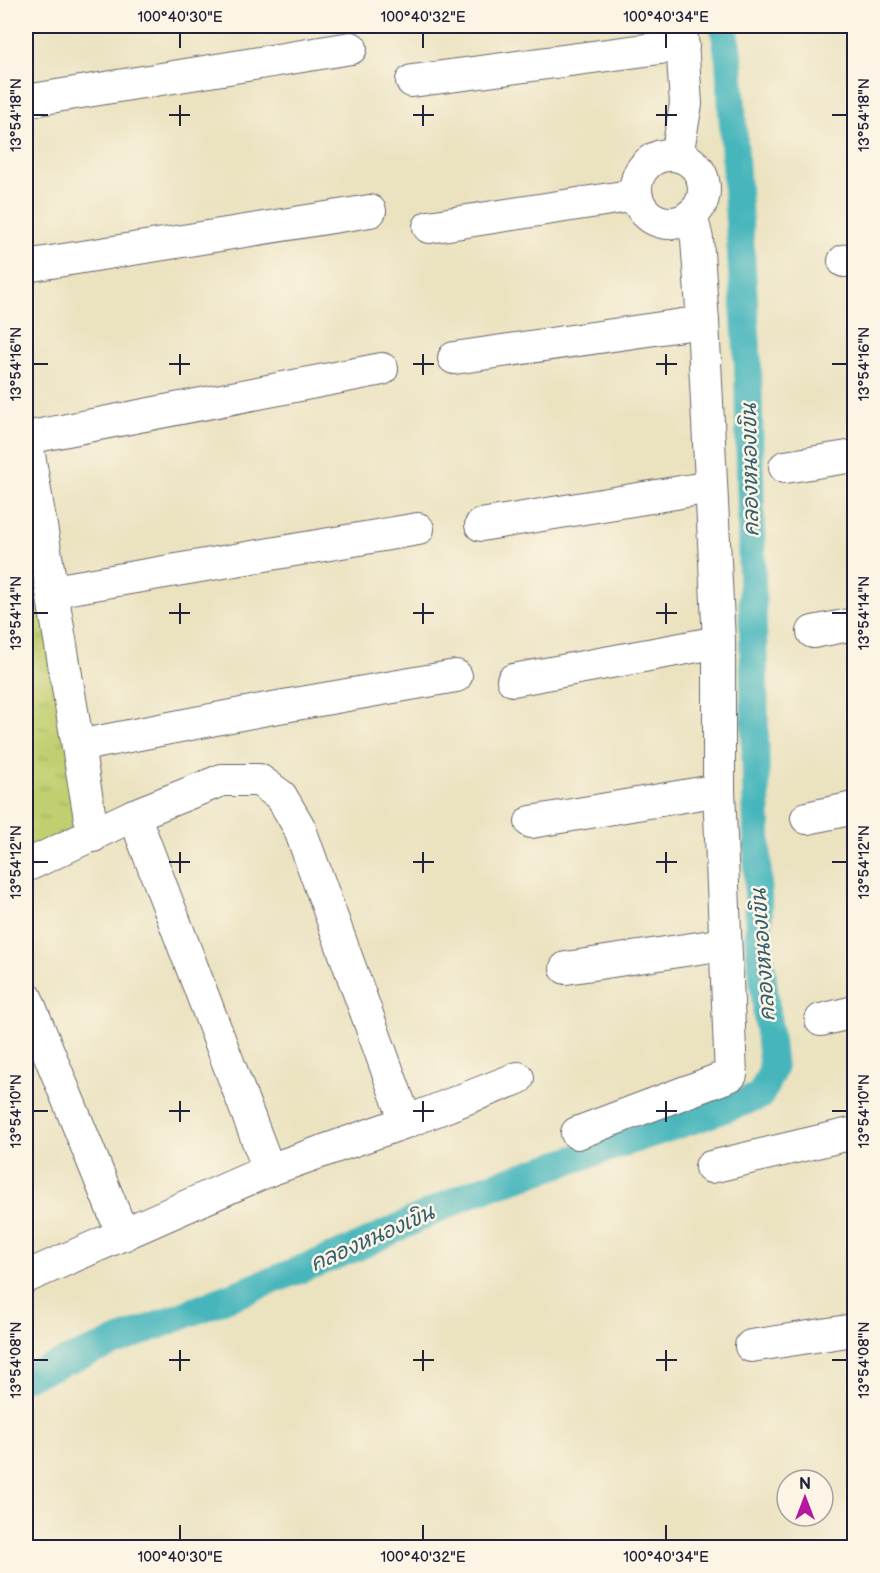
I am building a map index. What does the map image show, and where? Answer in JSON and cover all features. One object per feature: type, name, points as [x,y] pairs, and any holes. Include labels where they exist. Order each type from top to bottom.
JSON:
[{"type":"street","points":[[411,81],[682,35],[686,104],[677,155]]},
{"type":"street","points":[[26,101],[351,48]]},
{"type":"street","points":[[666,155],[677,155],[688,159],[703,177],[705,188],[703,200],[691,215],[678,222],[667,223],[656,220],[647,214],[636,195],[636,183],[646,164],[666,155]]},
{"type":"street","points":[[429,227],[636,195]]},
{"type":"street","points":[[26,266],[370,211]]},
{"type":"street","points":[[578,1133],[731,1075],[719,790],[719,642],[703,321],[697,239],[691,215]]},
{"type":"street","points":[[454,358],[703,321]]},
{"type":"street","points":[[93,836],[26,438],[382,369]]},
{"type":"street","points":[[785,467],[855,456]]},
{"type":"street","points":[[481,525],[711,487]]},
{"type":"street","points":[[52,591],[418,529]]},
{"type":"street","points":[[813,632],[855,624]]},
{"type":"street","points":[[513,680],[719,642]]},
{"type":"street","points":[[78,746],[267,709],[456,676]]},
{"type":"street","points":[[26,866],[93,836],[134,814],[222,780],[259,780],[281,796],[298,827],[406,1122]]},
{"type":"street","points":[[531,822],[719,790]]},
{"type":"street","points":[[807,818],[855,808]]},
{"type":"street","points":[[134,814],[269,1170]]},
{"type":"street","points":[[566,968],[725,944]]},
{"type":"street","points":[[26,997],[123,1235]]},
{"type":"street","points":[[821,1020],[855,1012]]},
{"type":"street","points":[[26,1277],[269,1170],[406,1122],[518,1078]]},
{"type":"street","points":[[711,1167],[855,1133]]},
{"type":"street","points":[[751,1346],[855,1330]]},
{"type":"green space","points":[[26,457],[87,836],[26,859]]},
{"type":"waterway","name":"คลองหนองเขิน","points":[[26,1377],[355,1248],[474,1192],[760,1096],[773,1069],[759,943],[748,366],[729,61],[724,26]]}]
